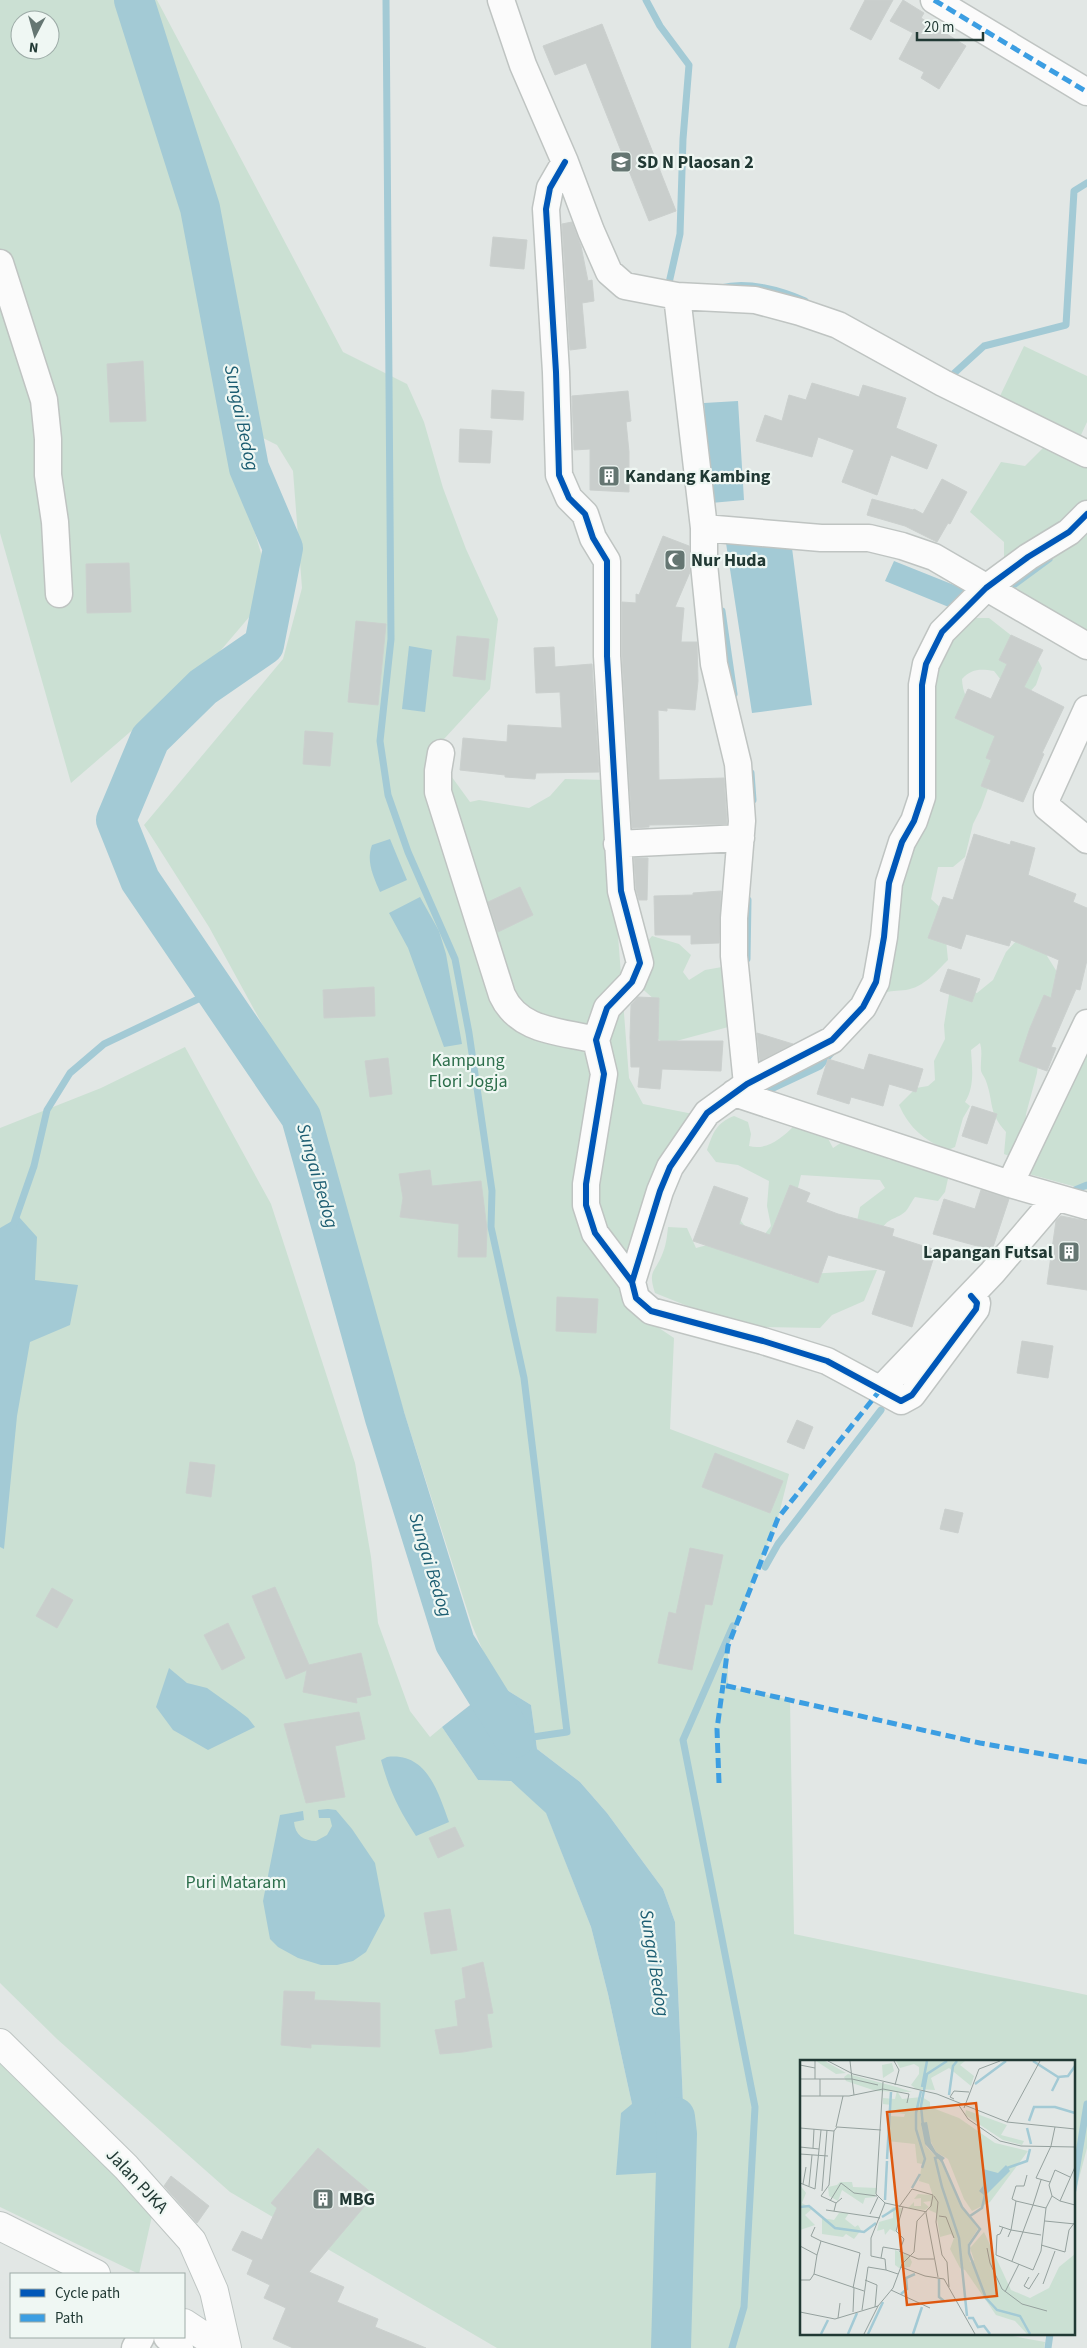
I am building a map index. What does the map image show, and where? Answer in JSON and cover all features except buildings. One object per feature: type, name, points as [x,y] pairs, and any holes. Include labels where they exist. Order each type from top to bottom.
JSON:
[{"type":"main road","name":"Jalan PJKA","points":[[0,2043],[126,2167],[192,2241],[214,2291],[227,2348]]},
{"type":"main road","points":[[0,2226],[94,2273]]},
{"type":"main road","points":[[185,2323],[222,2348]]},
{"type":"street","points":[[502,0],[523,65],[565,162],[609,272],[625,286],[677,296],[755,300],[800,312],[838,326],[943,383],[1087,454]]},
{"type":"street","points":[[934,0],[1087,92]]},
{"type":"street","points":[[565,162],[550,188],[546,209],[556,372],[559,475],[569,498],[585,514],[593,538],[607,561],[607,656],[621,891],[640,963],[632,982],[607,1008],[596,1040],[604,1074],[586,1184],[586,1205],[595,1233],[632,1282],[636,1298],[651,1311],[763,1340],[827,1361],[881,1390],[971,1296],[1056,1198]]},
{"type":"street","points":[[0,263],[44,400],[48,439],[48,475],[55,522],[59,594]]},
{"type":"street","points":[[677,296],[704,528],[704,564],[714,664],[738,764],[742,821],[734,918],[734,956],[740,1089]]},
{"type":"street","points":[[632,1282],[660,1191],[670,1166],[707,1113],[740,1089],[832,1040],[863,1007],[876,982],[884,937],[889,883],[902,842],[914,821],[922,797],[922,685],[926,664],[942,632],[986,588],[1028,556],[1069,532],[1087,514]]},
{"type":"street","points":[[704,528],[821,538],[877,539],[934,557],[1087,646]]},
{"type":"street","points":[[1087,709],[1047,797],[1047,808],[1087,840]]},
{"type":"street","points":[[441,753],[438,771],[438,792],[508,1009],[527,1024],[596,1040]]},
{"type":"street","points":[[618,844],[740,838]]},
{"type":"street","points":[[1010,1184],[1087,1023]]},
{"type":"street","points":[[740,1089],[1010,1184],[1087,1206]]},
{"type":"street","points":[[167,2338],[180,2348]]},
{"type":"green space","points":[[0,0],[157,0],[343,352],[407,384],[424,422],[443,488],[466,549],[498,619],[490,689],[433,751],[470,802],[479,800],[529,808],[550,796],[565,779],[606,780],[629,1078],[643,1104],[688,1113],[700,1113],[640,1234],[644,1318],[674,1338],[670,1429],[789,1474],[778,1518],[728,1646],[728,1686],[790,1700],[794,1934],[1087,1995],[1087,2148],[1074,2197],[1074,2060],[800,2060],[800,2336],[1012,2336],[1045,2342],[1044,2348],[497,2348],[230,2192],[57,2039],[0,1983],[0,1128],[101,1088],[185,1047],[271,1204],[355,1463],[371,1557],[378,1623],[410,1711],[430,1737],[442,1727],[478,1780],[511,1781],[546,1812],[591,1927],[632,2104],[686,2171],[675,1922],[663,1889],[607,1813],[580,1782],[537,1749],[531,1705],[497,1684],[472,1625],[387,1359],[319,1128],[209,927],[144,825],[283,659],[302,588],[293,471],[277,445],[263,438],[231,453],[264,563],[256,609],[210,663],[71,783],[0,533]]},
{"type":"green space","points":[[1024,346],[1087,376],[1087,422],[1081,435],[1000,396]]},
{"type":"green space","points":[[1087,446],[1087,633],[1004,590],[1004,542],[970,512],[1001,462],[1025,466],[1043,448]]},
{"type":"green space","points":[[971,618],[989,618],[1035,654],[1042,668],[1036,685],[1028,694],[1001,680],[994,671],[977,670],[969,673],[962,679],[966,696],[975,710],[1002,733],[995,769],[973,824],[965,857],[953,867],[938,867],[931,899],[943,910],[948,960],[918,986],[882,994],[930,700],[942,645]]},
{"type":"green space","points":[[652,936],[679,944],[691,955],[683,972],[689,980],[705,970],[722,967],[730,978],[732,1026],[665,1044],[655,1037],[655,1000],[638,985],[642,948]]},
{"type":"green space","points":[[1017,940],[1045,942],[1047,956],[1072,996],[1039,1055],[1037,1073],[1026,1114],[1025,1130],[1012,1157],[1004,1154],[1006,1132],[996,1119],[986,1080],[981,1071],[980,1043],[971,1050],[972,1083],[965,1102],[970,1106],[963,1118],[955,1147],[948,1150],[919,1133],[908,1121],[899,1105],[916,1088],[928,1086],[935,1080],[934,1061],[945,1039],[944,1025],[949,995],[961,990],[977,993],[993,980],[1006,952]]},
{"type":"green space","points":[[1087,1037],[1087,1190],[1029,1174]]},
{"type":"green space","points":[[734,1116],[748,1122],[751,1134],[749,1146],[762,1147],[768,1145],[779,1139],[794,1126],[824,1131],[833,1148],[851,1136],[878,1146],[889,1160],[900,1160],[949,1174],[945,1192],[938,1201],[915,1197],[906,1211],[889,1221],[881,1232],[857,1221],[860,1207],[885,1188],[880,1180],[801,1175],[784,1247],[791,1275],[877,1270],[864,1301],[832,1315],[820,1328],[760,1327],[705,1313],[655,1293],[652,1276],[664,1248],[668,1227],[687,1228],[696,1248],[707,1245],[737,1216],[758,1243],[771,1226],[767,1206],[769,1181],[738,1165],[716,1162],[707,1150],[711,1138],[719,1125]]},
{"type":"green space","points":[[0,2062],[137,2197],[152,2216],[139,2273],[137,2273],[0,2207]]},
{"type":"water","points":[[738,401],[744,500],[711,503],[704,403]]},
{"type":"water","points":[[726,543],[792,548],[812,705],[752,713]]},
{"type":"water","points":[[894,561],[964,589],[956,610],[885,581]]},
{"type":"water","points":[[409,646],[432,650],[425,712],[402,709]]},
{"type":"water","points":[[390,839],[407,880],[380,892],[371,868],[370,851],[372,845]]},
{"type":"water","points":[[420,897],[439,931],[446,954],[462,1044],[444,1047],[408,948],[389,913]]},
{"type":"water","points":[[19,1217],[37,1237],[35,1280],[78,1285],[70,1325],[30,1342],[17,1416],[4,1549],[0,1547],[0,1228]]},
{"type":"water","points":[[169,1668],[187,1683],[207,1688],[248,1718],[255,1727],[208,1750],[173,1730],[156,1707]]},
{"type":"water","points":[[497,1684],[531,1705],[537,1749],[580,1782],[607,1813],[663,1889],[675,1922],[686,2171],[616,2175],[621,2113],[632,2104],[591,1927],[546,1813],[511,1781],[478,1780],[442,1727]]},
{"type":"water","points":[[387,1757],[401,1757],[421,1767],[435,1787],[449,1822],[416,1836],[391,1791],[381,1760]]},
{"type":"water","points":[[318,1810],[336,1810],[352,1829],[375,1863],[385,1916],[366,1952],[353,1961],[337,1965],[321,1965],[298,1958],[278,1947],[270,1939],[263,1901],[280,1815],[303,1811],[304,1820],[294,1822],[296,1830],[304,1838],[316,1841],[327,1835],[332,1826],[330,1818],[319,1818]]},
{"type":"waterway","name":"Sungai Bedog","points":[[134,0],[200,208],[249,468],[283,548],[264,645],[203,687],[150,739],[116,820],[140,880],[301,1117],[385,1418],[455,1643],[514,1738]]},
{"type":"waterway","points":[[386,0],[391,639],[380,741],[388,795],[408,852],[455,959],[469,1033],[492,1191],[491,1227],[524,1378],[567,1732],[526,1738]]},
{"type":"waterway","points":[[646,0],[660,26],[689,65],[683,139],[680,234],[669,283]]},
{"type":"waterway","points":[[947,375],[950,377],[984,346],[1066,325],[1074,191],[1087,183]]},
{"type":"waterway","points":[[721,288],[752,286],[785,293],[805,301]]},
{"type":"waterway","points":[[1015,584],[1049,559]]},
{"type":"waterway","points":[[722,611],[734,694]]},
{"type":"waterway","points":[[751,773],[753,800]]},
{"type":"waterway","points":[[747,959],[748,900]]},
{"type":"waterway","points":[[13,1226],[34,1166],[47,1110],[70,1073],[104,1044],[215,991]]},
{"type":"waterway","points":[[771,1089],[820,1066],[833,1051]]},
{"type":"waterway","points":[[1070,1192],[1087,1185]]},
{"type":"waterway","points":[[765,1567],[778,1544],[881,1410]]},
{"type":"waterway","points":[[732,2348],[744,2307],[755,2107],[683,1740],[733,1626]]},
{"type":"waterway","points":[[1074,2184],[1087,2104]]},
{"type":"waterway","name":"Sungai Bedog","points":[[671,2348],[677,2134],[675,2117]]},
{"type":"waterway","points":[[1048,2348],[1050,2336]]},
{"type":"marked path","points":[[934,0],[1087,92]]},
{"type":"marked path","points":[[881,1389],[778,1518],[728,1646],[723,1685],[980,1743],[1087,1762]]},
{"type":"marked path","points":[[719,1783],[717,1729],[723,1685]]},
{"type":"cycle path","points":[[565,162],[550,188],[546,209],[556,372],[559,475],[569,498],[585,514],[593,538],[607,561],[607,656],[621,891],[640,963],[632,982],[607,1008],[596,1040],[604,1074],[586,1184],[586,1205],[595,1233],[632,1282]]},
{"type":"cycle path","points":[[971,1296],[977,1303],[976,1309],[912,1395],[901,1401],[827,1361],[763,1341],[651,1311],[636,1298],[632,1282],[660,1191],[670,1167],[707,1113],[747,1084],[832,1040],[863,1007],[876,982],[884,937],[889,883],[902,842],[914,821],[922,797],[922,685],[926,664],[942,632],[986,588],[1028,557],[1069,532],[1087,514]]},
{"type":"place","name":"SD N Plaosan 2","points":[[621,162]]},
{"type":"place","name":"Kandang Kambing","points":[[609,476]]},
{"type":"place","name":"Nur Huda","points":[[675,560]]},
{"type":"place","name":"Lapangan Futsal","points":[[1069,1252]]},
{"type":"place","name":"MBG","points":[[323,2199]]},
{"type":"park label","name":"Kampung Flori Jogja","points":[[468,1070]]},
{"type":"park label","name":"Puri Mataram","points":[[236,1882]]}]
